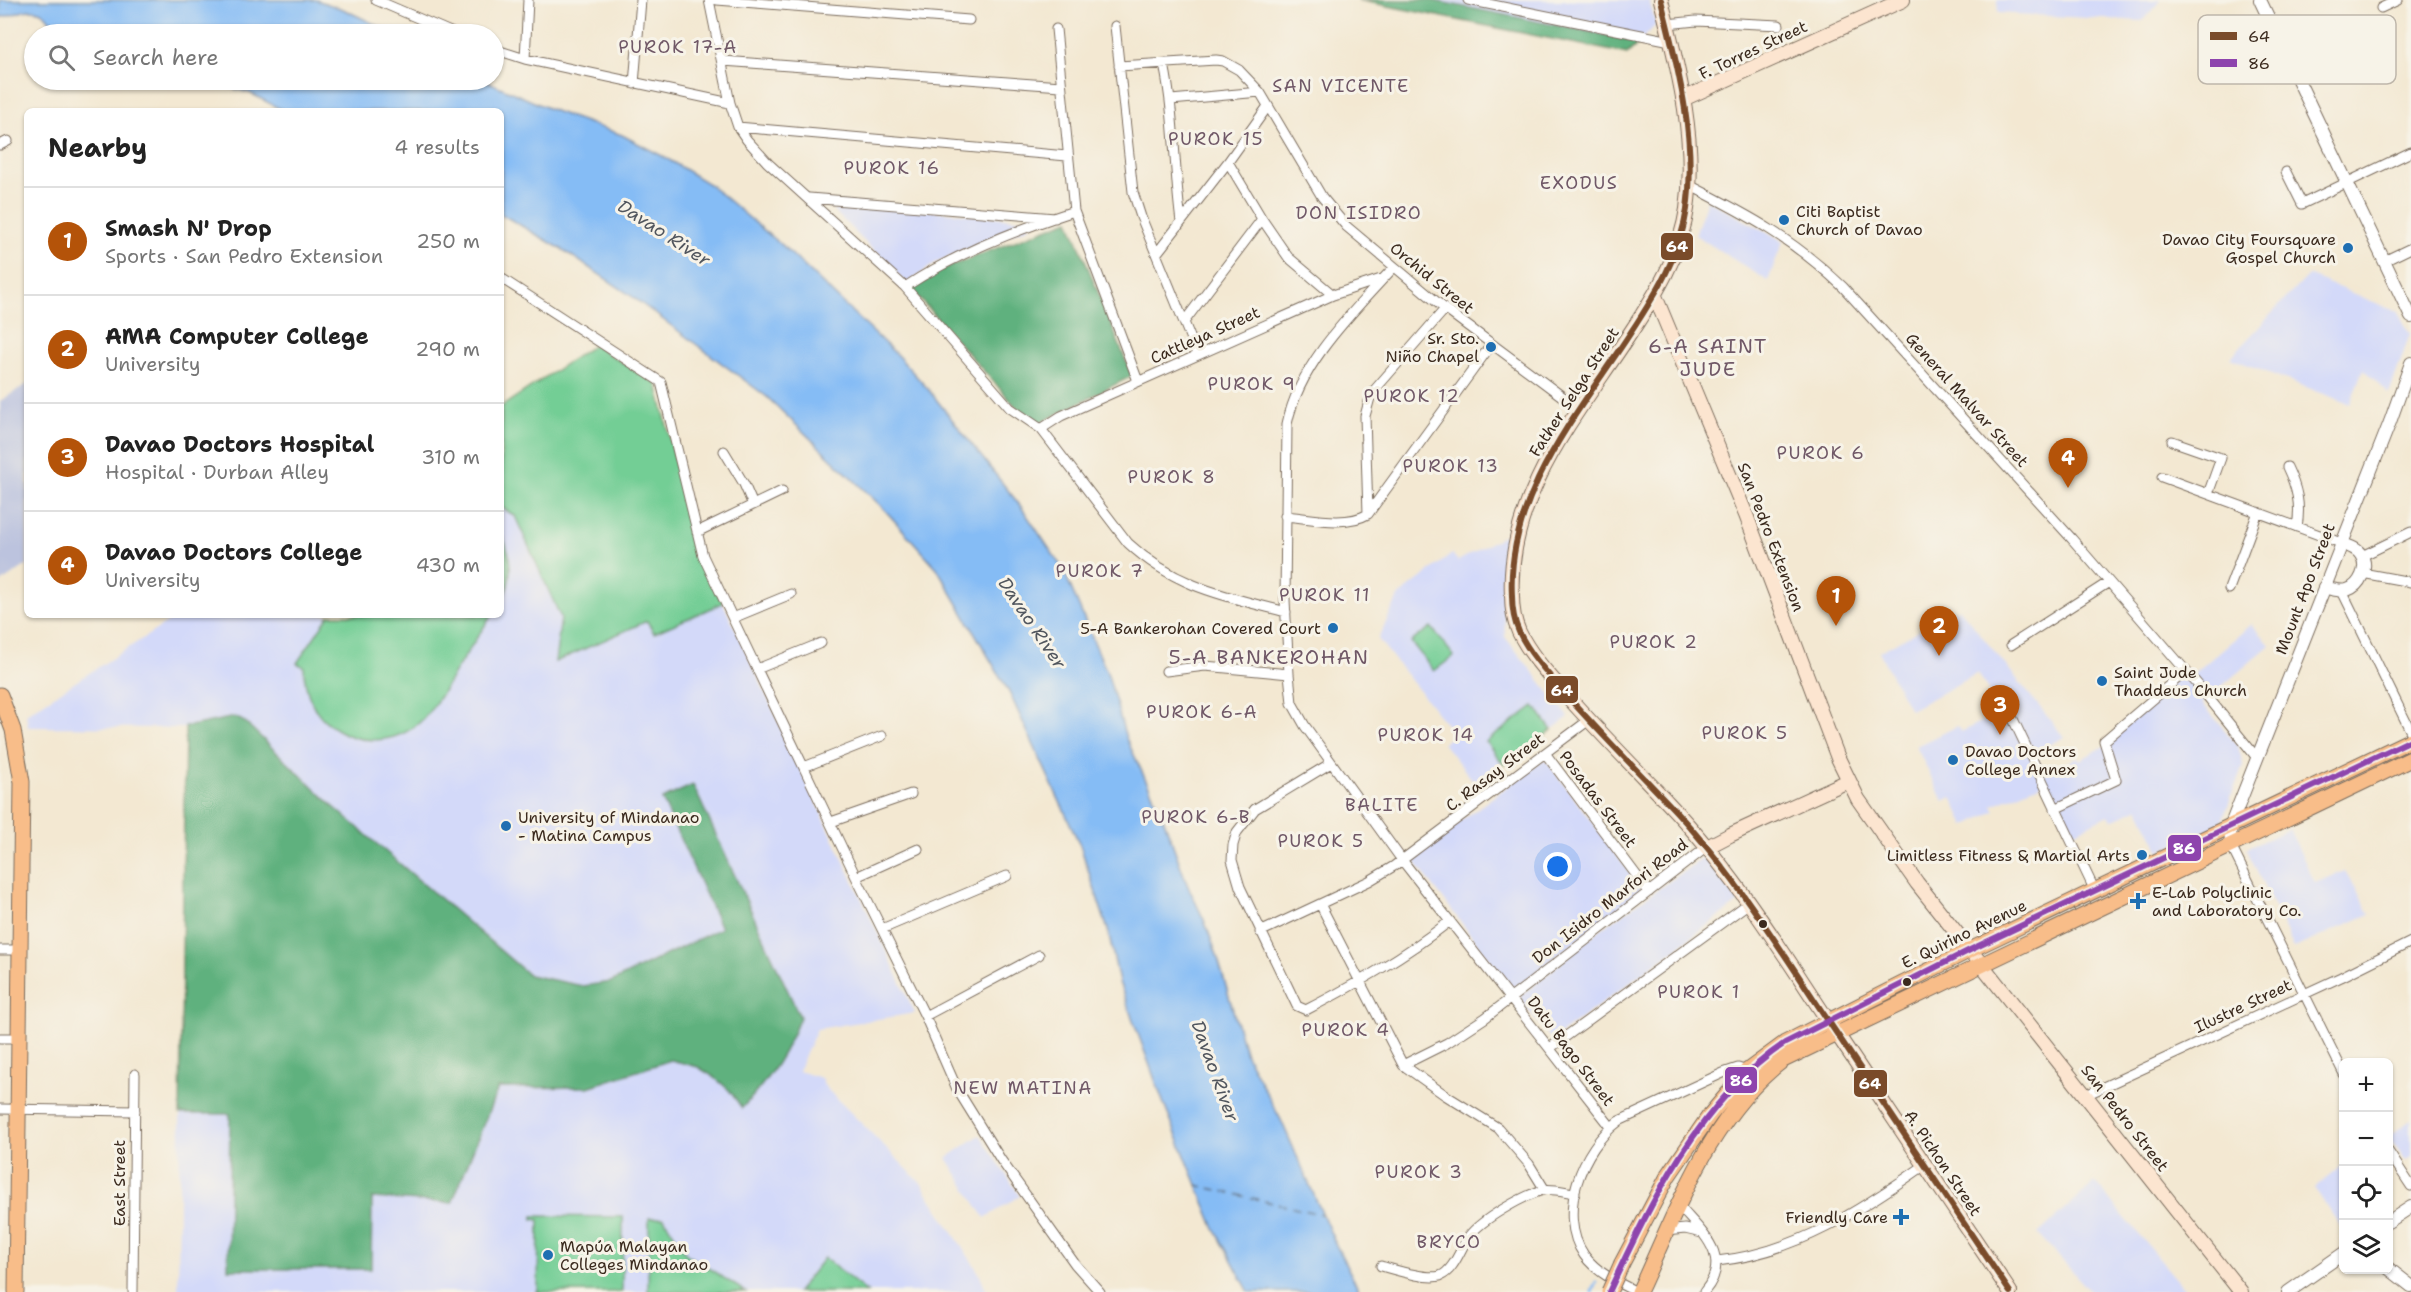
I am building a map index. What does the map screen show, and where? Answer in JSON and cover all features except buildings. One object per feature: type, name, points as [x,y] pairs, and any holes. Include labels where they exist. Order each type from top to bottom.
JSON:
[{"type":"main road","name":"Father Selga Street","points":[[1661,0],[1683,99],[1690,155],[1689,186],[1683,228],[1676,251],[1655,296],[1578,410],[1544,467],[1527,505],[1518,535],[1511,590],[1515,622],[1523,639],[1549,675],[1707,847],[1749,903]]},
{"type":"main road","name":"F. Torres Street","points":[[1683,99],[1903,0]]},
{"type":"main road","name":"San Pedro Extension","points":[[1655,296],[1746,515],[1848,781],[1917,883],[1982,965]]},
{"type":"main road","points":[[0,695],[14,730],[22,782],[16,1292]]},
{"type":"main road","name":"E. Quirino Avenue","points":[[1638,1292],[1666,1231],[1722,1125],[1755,1084],[1783,1060],[1833,1028],[1970,950],[2411,740]]},
{"type":"main road","name":"E. Quirino Avenue","points":[[1609,1292],[1668,1176],[1710,1115],[1747,1071],[1785,1043],[1833,1028],[1982,965],[2411,759]]},
{"type":"main road","name":"Don Isidro Marfori Road","points":[[1707,847],[1848,781]]},
{"type":"main road","name":"A. Pichon Street","points":[[1749,903],[2010,1292]]},
{"type":"main road","name":"San Pedro Street","points":[[1982,965],[2241,1292]]},
{"type":"street","points":[[376,0],[432,24]]},
{"type":"street","points":[[525,59],[528,0]]},
{"type":"street","points":[[634,84],[641,0]]},
{"type":"street","points":[[709,0],[730,103],[738,127],[768,163],[904,287],[1010,408],[1041,429],[1128,543],[1152,564],[1192,586],[1286,612]]},
{"type":"street","points":[[717,0],[969,20]]},
{"type":"street","points":[[1468,0],[1671,41]]},
{"type":"street","points":[[2260,0],[2267,15]]},
{"type":"street","points":[[2381,8],[2398,0]]},
{"type":"street","points":[[1667,24],[1703,21],[1779,25]]},
{"type":"street","points":[[1115,26],[1133,192],[1197,354]]},
{"type":"street","points":[[1056,28],[1074,212],[1138,381]]},
{"type":"street","points":[[504,52],[525,59],[634,84],[730,103]]},
{"type":"street","points":[[723,61],[1061,86]]},
{"type":"street","name":"Orchid Street","points":[[1119,66],[1223,61],[1239,70],[1260,92],[1328,207],[1346,226],[1445,309],[1578,410]]},
{"type":"street","points":[[1164,64],[1171,100],[1181,222]]},
{"type":"street","points":[[2300,84],[2411,317]]},
{"type":"street","points":[[1171,100],[1260,92]]},
{"type":"street","points":[[1157,253],[1228,162],[1268,106]]},
{"type":"street","points":[[738,127],[1067,156]]},
{"type":"street","points":[[2286,171],[2302,204],[2411,152]]},
{"type":"street","points":[[1228,162],[1288,257],[1333,296]]},
{"type":"street","name":"General Malvar Street","points":[[1689,186],[1752,217],[1781,235],[1826,271],[1862,307],[2109,582],[2257,758]]},
{"type":"street","points":[[809,198],[1055,218]]},
{"type":"street","points":[[904,287],[929,271],[1074,212]]},
{"type":"street","points":[[1184,322],[1262,219]]},
{"type":"street","points":[[2384,261],[2411,248]]},
{"type":"street","name":"Datu Bago Street","points":[[1394,267],[1321,353],[1298,389],[1290,408],[1287,424],[1285,516],[1290,692],[1297,715],[1402,860],[1611,1127],[1592,1152],[1575,1193],[1572,1214],[1573,1229],[1585,1256],[1597,1268],[1638,1292]]},
{"type":"street","name":"Cattleya Street","points":[[1041,429],[1061,416],[1197,354],[1333,296],[1385,277]]},
{"type":"street","points":[[504,280],[661,382],[703,556],[925,1016],[957,1089],[1001,1160],[1075,1264],[1100,1292]]},
{"type":"street","points":[[1368,514],[1365,416],[1367,404],[1371,394],[1445,309]]},
{"type":"street","points":[[1285,516],[1359,520],[1368,514],[1491,345]]},
{"type":"street","name":"Mount Apo Street","points":[[2230,827],[2390,422],[2411,363]]},
{"type":"street","points":[[2172,441],[2221,458],[2208,494]]},
{"type":"street","points":[[724,452],[744,484],[753,506]]},
{"type":"street","points":[[2287,467],[2300,502],[2297,527]]},
{"type":"street","points":[[2162,477],[2355,549],[2362,556],[2362,573],[2355,586],[2342,591],[2324,587]]},
{"type":"street","points":[[697,532],[782,491]]},
{"type":"street","points":[[2229,589],[2258,512]]},
{"type":"street","points":[[2362,556],[2411,532]]},
{"type":"street","points":[[2362,573],[2411,582]]},
{"type":"street","points":[[2011,645],[2109,582]]},
{"type":"street","points":[[2342,591],[2411,732]]},
{"type":"street","points":[[733,618],[791,594]]},
{"type":"street","points":[[758,669],[821,643]]},
{"type":"street","points":[[1166,671],[1205,666],[1289,674]]},
{"type":"street","points":[[2056,812],[2116,780],[2104,741],[2186,671]]},
{"type":"street","points":[[2013,719],[2095,891]]},
{"type":"street","name":"C. Rasay Street","points":[[1260,932],[1378,876],[1589,720]]},
{"type":"street","points":[[804,767],[882,736]]},
{"type":"street","name":"Posadas Street","points":[[1545,753],[1649,892]]},
{"type":"street","points":[[1331,763],[1267,800],[1246,819],[1237,832],[1232,860],[1235,874],[1260,932],[1297,1006],[1306,1010],[1360,982],[1410,952],[1450,921]]},
{"type":"street","points":[[831,822],[911,794]]},
{"type":"street","points":[[2230,827],[2231,846],[2339,1066]]},
{"type":"street","name":"Don Isidro Marfori Road","points":[[1403,1065],[1448,1043],[1512,998],[1707,847]]},
{"type":"street","points":[[856,877],[918,849]]},
{"type":"street","points":[[882,929],[1007,876]]},
{"type":"street","points":[[1550,1048],[1749,903]]},
{"type":"street","points":[[1320,904],[1403,1065],[1498,1128],[1522,1155],[1545,1190]]},
{"type":"street","name":"Ilustre Street","points":[[2086,1095],[2411,942]]},
{"type":"street","points":[[0,950],[21,950]]},
{"type":"street","points":[[925,1016],[1039,956]]},
{"type":"street","points":[[0,1038],[19,1038]]},
{"type":"street","points":[[1611,1127],[1723,1073],[1738,1068],[1747,1071]]},
{"type":"street","name":"East Street","points":[[134,1292],[135,1074]]},
{"type":"street","points":[[0,1109],[135,1110]]},
{"type":"street","points":[[2393,1159],[2411,1186]]},
{"type":"street","points":[[1716,1262],[1757,1255],[1800,1239],[1846,1217],[1925,1165]]},
{"type":"street","points":[[1381,1266],[1438,1277],[1445,1273],[1469,1236],[1479,1225],[1545,1190],[1575,1193]]},
{"type":"street","points":[[1679,1206],[1714,1248],[1716,1262],[1713,1278],[1704,1292]]},
{"type":"street","points":[[2391,1220],[2411,1207]]},
{"type":"street","points":[[1666,1231],[1685,1229],[1702,1233]]},
{"type":"street","points":[[2288,1292],[2339,1256]]},
{"type":"street","points":[[2393,1272],[2411,1286]]},
{"type":"shaded area","points":[[1358,0],[1649,0],[1656,25],[1627,54]]},
{"type":"shaded area","points":[[1997,0],[2161,0],[2142,21],[1998,13]]},
{"type":"shaded area","points":[[1707,200],[1783,241],[1768,281],[1695,235]]},
{"type":"shaded area","points":[[842,202],[1025,220],[1031,227],[938,261],[907,284],[833,210]]},
{"type":"shaded area","points":[[2308,275],[2398,312],[2410,334],[2389,394],[2363,369],[2350,404],[2230,358]]},
{"type":"shaded area","name":"University of Mindanao - Matina Campus","points":[[595,346],[657,384],[699,559],[723,603],[915,1013],[817,1029],[798,1071],[821,1078],[826,1088],[921,1183],[979,1273],[987,1292],[178,1292],[185,728],[28,727],[26,714],[174,618],[504,618],[504,405]]},
{"type":"shaded area","points":[[24,386],[24,567],[0,583],[0,401]]},
{"type":"shaded area","points":[[1510,532],[1512,534],[1503,577],[1505,637],[1569,717],[1504,765],[1501,762],[1474,782],[1443,743],[1454,734],[1378,639],[1398,597],[1412,585],[1452,554],[1458,561]]},
{"type":"shaded area","points":[[1959,608],[2064,737],[2035,752],[2045,775],[2078,757],[2080,760],[2103,747],[2177,674],[2184,682],[2252,624],[2270,645],[2202,703],[2238,746],[2243,765],[2221,824],[2160,851],[2139,808],[2112,820],[2109,815],[2072,833],[2046,782],[1993,805],[1995,811],[1965,826],[1952,797],[1943,801],[1916,746],[1958,726],[1961,732],[2001,712],[1978,673],[1910,710],[1879,652]]},
{"type":"shaded area","points":[[1545,759],[1643,891],[1513,990],[1411,857]]},
{"type":"shaded area","points":[[2289,829],[2315,883],[2345,871],[2370,914],[2294,948],[2246,849]]},
{"type":"shaded area","points":[[1706,856],[1740,901],[1552,1040],[1519,998],[1601,929]]},
{"type":"shaded area","points":[[2411,1120],[2411,1157],[2406,1161],[2393,1142],[2393,1133]]},
{"type":"shaded area","points":[[980,1135],[1020,1196],[985,1218],[947,1158]]},
{"type":"shaded area","points":[[2339,1168],[2339,1224],[2314,1188]]},
{"type":"shaded area","points":[[2095,1182],[2187,1292],[2091,1292],[2038,1234]]},
{"type":"green space","points":[[1358,0],[1430,0],[1640,42],[1627,54]]},
{"type":"green space","points":[[1069,220],[1132,376],[1040,423],[1016,407],[911,289],[933,273]]},
{"type":"green space","points":[[594,345],[657,384],[699,559],[723,603],[654,633],[647,621],[555,662],[561,618],[515,516],[504,509],[504,405]]},
{"type":"green space","points":[[504,540],[510,568],[504,595]]},
{"type":"green space","points":[[327,618],[490,618],[424,718],[415,726],[394,737],[370,740],[358,738],[347,735],[328,724],[316,710],[308,694],[304,667],[297,663]]},
{"type":"green space","points":[[1431,627],[1454,656],[1434,671],[1411,642]]},
{"type":"green space","points":[[1534,706],[1552,730],[1504,765],[1486,742]]},
{"type":"green space","points":[[235,717],[245,722],[334,807],[529,975],[583,986],[611,982],[721,928],[662,799],[693,785],[800,1017],[776,1065],[742,1108],[729,1090],[714,1077],[698,1067],[671,1060],[588,1087],[498,1088],[452,1203],[372,1198],[371,1269],[228,1269],[230,1114],[180,1114],[185,727]]},
{"type":"green space","points":[[533,1216],[623,1217],[622,1292],[535,1292],[538,1291],[539,1220],[533,1219]]},
{"type":"green space","points":[[649,1218],[664,1218],[686,1254],[746,1292],[648,1292]]},
{"type":"green space","points":[[824,1258],[867,1292],[797,1292]]},
{"type":"water","points":[[0,0],[316,0],[343,9],[374,24],[53,24],[46,15],[33,10],[0,17]]},
{"type":"water","name":"Davao River","points":[[504,89],[557,112],[622,135],[709,184],[785,248],[897,355],[928,389],[1022,508],[1063,569],[1108,675],[1126,738],[1161,812],[1187,884],[1204,920],[1217,955],[1246,1055],[1281,1120],[1336,1245],[1360,1292],[1249,1292],[1215,1229],[1165,1107],[1119,982],[1108,930],[1080,845],[1009,692],[937,568],[883,508],[767,397],[630,295],[563,250],[504,216],[504,108],[278,108],[239,90]]},
{"type":"waterway","points":[[1592,1292],[1596,1282]]},
{"type":"ferry route","points":[[1196,1185],[1324,1215]]},
{"type":"transit line","name":"64","points":[[1661,0],[1674,52],[1688,130],[1689,183],[1684,226],[1673,258],[1658,289],[1569,424],[1534,489],[1521,523],[1513,559],[1512,601],[1516,623],[1529,650],[1549,675],[1690,827],[1732,879],[2010,1292]]},
{"type":"transit line","name":"86","points":[[1609,1292],[1642,1223],[1681,1155],[1703,1123],[1755,1066],[1785,1043],[1970,950],[2411,740]]},
{"type":"place","name":"Citi Baptist Church of Davao","points":[[1784,220]]},
{"type":"place","name":"Davao City Foursquare Gospel Church","points":[[2348,248]]},
{"type":"place","name":"Sr. Sto. Niño Chapel","points":[[1491,347]]},
{"type":"place","name":"Davao Doctors College","points":[[2068,488]]},
{"type":"place","name":"Smash N' Drop","points":[[1836,626]]},
{"type":"place","name":"5-A Bankerohan Covered Court","points":[[1333,628]]},
{"type":"place","name":"AMA Computer College","points":[[1939,656]]},
{"type":"place","name":"Saint Jude Thaddeus Church","points":[[2102,681]]},
{"type":"place","name":"Davao Doctors Hospital","points":[[2000,735]]},
{"type":"place","name":"Davao Doctors College Annex","points":[[1953,760]]},
{"type":"place","name":"University of Mindanao - Matina Campus","points":[[506,826]]},
{"type":"place","name":"Limitless Fitness & Martial Arts","points":[[2142,855]]},
{"type":"place","name":"E-Lab Polyclinic and Laboratory Co.","points":[[2138,901]]},
{"type":"place","name":"Friendly Care","points":[[1901,1217]]},
{"type":"place","name":"Mapúa Malayan Colleges Mindanao","points":[[548,1255]]},
{"type":"district","name":"PUROK 17-A","points":[[678,47]]},
{"type":"district","name":"SAN VICENTE","points":[[1341,86]]},
{"type":"district","name":"PUROK 15","points":[[1216,139]]},
{"type":"district","name":"PUROK 16","points":[[892,168]]},
{"type":"district","name":"EXODUS","points":[[1579,183]]},
{"type":"district","name":"DON ISIDRO","points":[[1359,213]]},
{"type":"district","name":"6-A SAINT JUDE","points":[[1708,358]]},
{"type":"district","name":"PUROK 9","points":[[1252,384]]},
{"type":"district","name":"PUROK 12","points":[[1412,396]]},
{"type":"district","name":"PUROK 6","points":[[1821,453]]},
{"type":"district","name":"PUROK 13","points":[[1451,466]]},
{"type":"district","name":"PUROK 8","points":[[1172,477]]},
{"type":"district","name":"PUROK 7","points":[[1100,571]]},
{"type":"district","name":"PUROK 11","points":[[1325,595]]},
{"type":"district","name":"PUROK 2","points":[[1654,642]]},
{"type":"district","name":"5-A BANKEROHAN","points":[[1269,657]]},
{"type":"district","name":"PUROK 6-A","points":[[1202,712]]},
{"type":"district","name":"PUROK 5","points":[[1745,733]]},
{"type":"district","name":"PUROK 14","points":[[1426,735]]},
{"type":"district","name":"BALITE","points":[[1382,805]]},
{"type":"district","name":"PUROK 6-B","points":[[1196,817]]},
{"type":"district","name":"PUROK 5","points":[[1321,841]]},
{"type":"district","name":"PUROK 1","points":[[1699,992]]},
{"type":"district","name":"PUROK 4","points":[[1346,1030]]},
{"type":"district","name":"NEW MATINA","points":[[1023,1088]]},
{"type":"district","name":"PUROK 3","points":[[1419,1172]]},
{"type":"district","name":"BRYCO","points":[[1449,1242]]}]
